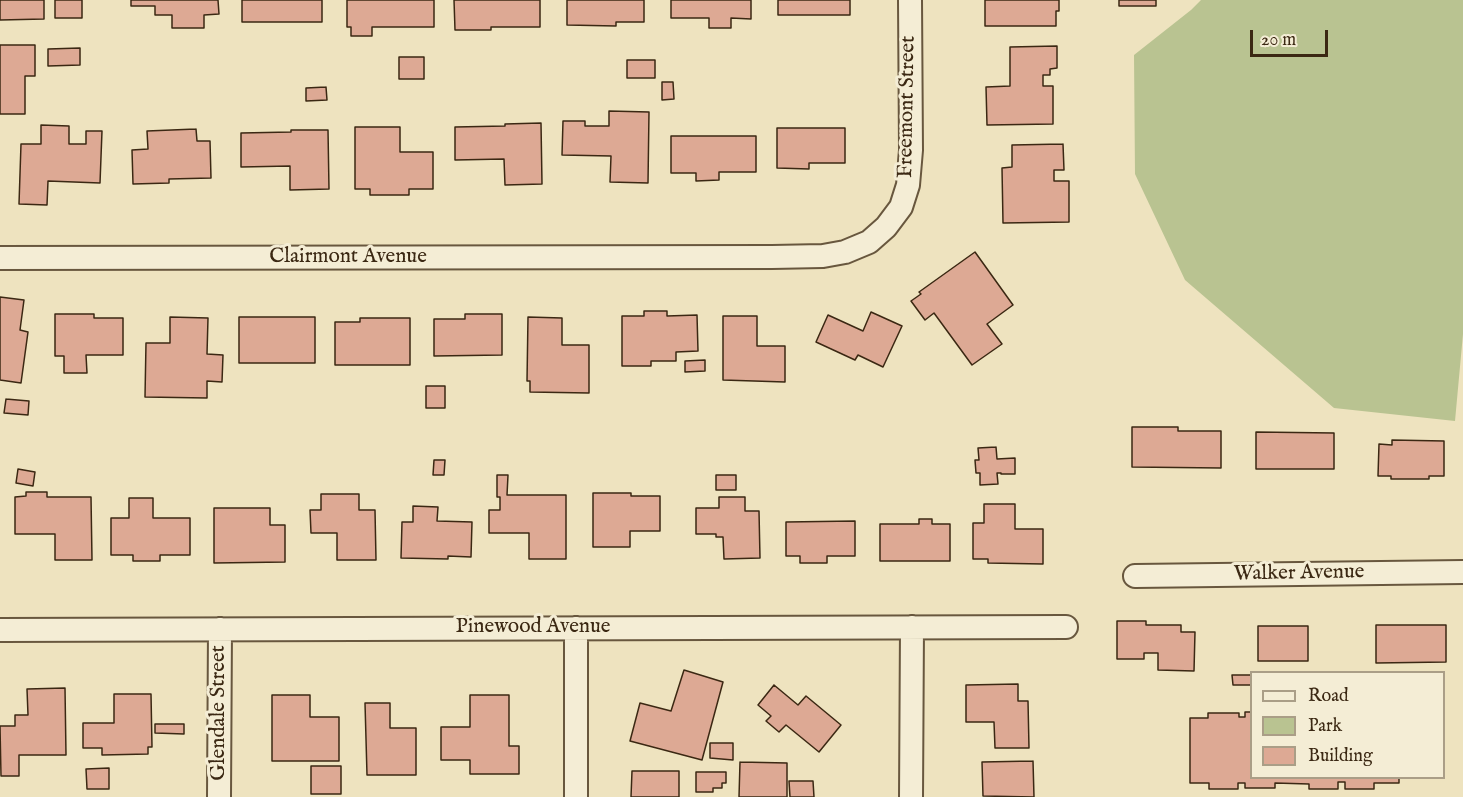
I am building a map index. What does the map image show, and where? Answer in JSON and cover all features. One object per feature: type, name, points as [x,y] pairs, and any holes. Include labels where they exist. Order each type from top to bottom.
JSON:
[{"type":"street","name":"Freemont Street","points":[[696,257],[822,256],[846,252],[869,242],[886,227],[901,207],[908,185],[911,150],[910,0]]},
{"type":"street","name":"Clairmont Avenue","points":[[0,258],[696,257]]},
{"type":"street","name":"Walker Avenue","points":[[1135,576],[1463,572]]},
{"type":"street","points":[[911,797],[912,627]]},
{"type":"street","name":"Pinewood Avenue","points":[[0,630],[1066,627]]},
{"type":"street","points":[[576,628],[576,797]]},
{"type":"street","name":"Glendale Street","points":[[219,797],[220,629]]},
{"type":"green space","points":[[1201,0],[1463,0],[1463,334],[1455,421],[1334,408],[1185,280],[1135,174],[1134,55]]},
{"type":"building","points":[[0,0],[44,0],[44,19],[0,20]]},
{"type":"building","points":[[55,0],[82,0],[82,18],[55,18]]},
{"type":"building","points":[[131,0],[218,0],[219,14],[204,15],[204,28],[172,28],[172,15],[155,15],[155,6],[131,6]]},
{"type":"building","points":[[242,0],[322,0],[322,22],[242,22]]},
{"type":"building","points":[[347,0],[434,0],[434,27],[372,27],[372,36],[351,36],[351,27],[347,27]]},
{"type":"building","points":[[454,0],[540,0],[540,27],[455,30]]},
{"type":"building","points":[[567,0],[644,0],[644,22],[616,22],[616,26],[567,25]]},
{"type":"building","points":[[671,0],[751,0],[751,19],[731,18],[731,28],[709,28],[709,18],[671,18]]},
{"type":"building","points":[[778,0],[850,0],[850,15],[778,15]]},
{"type":"building","points":[[985,0],[1059,0],[1056,26],[985,26]]},
{"type":"building","points":[[1119,0],[1156,0],[1156,6],[1119,6]]},
{"type":"building","points":[[0,45],[35,45],[35,76],[25,76],[25,114],[0,114]]},
{"type":"building","points":[[1057,46],[1057,68],[1050,69],[1050,75],[1043,75],[1043,86],[1053,86],[1053,124],[987,125],[986,87],[1010,86],[1010,47]]},
{"type":"building","points":[[80,48],[80,65],[48,66],[48,49]]},
{"type":"building","points":[[399,57],[424,57],[424,79],[399,79]]},
{"type":"building","points":[[627,60],[655,60],[655,78],[627,78]]},
{"type":"building","points":[[662,82],[673,82],[674,99],[662,100]]},
{"type":"building","points":[[326,87],[327,100],[306,101],[306,88]]},
{"type":"building","points":[[609,111],[649,112],[648,183],[610,182],[611,156],[562,155],[563,121],[585,121],[585,126],[609,126]]},
{"type":"building","points":[[541,123],[542,184],[505,185],[504,159],[455,160],[455,127]]},
{"type":"building","points":[[41,125],[69,126],[69,144],[86,144],[86,131],[102,131],[100,183],[48,181],[47,205],[19,204],[21,144],[41,144]]},
{"type":"building","points":[[355,127],[400,127],[400,152],[433,152],[433,189],[409,189],[409,195],[370,195],[370,189],[355,189]]},
{"type":"building","points":[[777,128],[845,128],[845,163],[809,163],[809,169],[777,168]]},
{"type":"building","points":[[196,129],[197,141],[210,141],[211,178],[169,179],[169,183],[133,184],[132,150],[148,149],[147,131]]},
{"type":"building","points":[[291,130],[328,130],[329,189],[290,190],[290,166],[241,167],[241,133],[291,132]]},
{"type":"building","points":[[671,136],[756,136],[756,172],[719,172],[719,180],[696,181],[696,173],[671,173]]},
{"type":"building","points":[[1063,144],[1064,170],[1054,170],[1054,181],[1069,181],[1069,222],[1003,223],[1002,168],[1012,167],[1012,145]]},
{"type":"building","points":[[975,252],[1013,305],[987,324],[1002,344],[972,365],[934,313],[925,320],[911,301],[921,294],[919,292]]},
{"type":"building","points":[[0,297],[24,300],[20,330],[28,332],[21,383],[0,380]]},
{"type":"building","points":[[644,311],[667,311],[667,316],[697,315],[698,351],[676,352],[676,361],[651,361],[651,366],[622,366],[622,316],[644,316]]},
{"type":"building","points":[[871,312],[902,326],[883,367],[858,355],[855,360],[816,342],[828,315],[863,331]]},
{"type":"building","points":[[55,314],[94,314],[94,318],[123,318],[123,355],[86,355],[87,373],[64,373],[64,356],[55,356]]},
{"type":"building","points":[[465,314],[502,314],[502,355],[434,356],[434,319],[465,319]]},
{"type":"building","points":[[723,316],[757,316],[757,346],[785,346],[785,382],[723,380]]},
{"type":"building","points":[[170,317],[208,318],[207,354],[223,355],[222,382],[207,381],[207,398],[145,397],[146,343],[170,343]]},
{"type":"building","points":[[239,317],[315,317],[315,363],[239,363]]},
{"type":"building","points":[[528,317],[562,318],[562,345],[589,345],[589,393],[530,392],[530,381],[527,381]]},
{"type":"building","points":[[360,318],[410,318],[410,365],[335,365],[335,322],[360,322]]},
{"type":"building","points":[[705,360],[705,371],[685,372],[685,361]]},
{"type":"building","points":[[426,386],[445,386],[445,408],[426,408]]},
{"type":"building","points":[[6,399],[29,401],[28,415],[4,413]]},
{"type":"building","points":[[1132,427],[1178,427],[1178,431],[1221,431],[1221,468],[1132,467]]},
{"type":"building","points":[[1256,432],[1334,433],[1334,469],[1256,469]]},
{"type":"building","points":[[1392,440],[1444,441],[1444,476],[1429,476],[1429,479],[1391,479],[1391,476],[1378,476],[1379,444],[1392,445]]},
{"type":"building","points":[[996,447],[997,459],[1015,458],[1015,474],[997,473],[998,484],[980,485],[980,473],[976,473],[975,460],[979,460],[978,448]]},
{"type":"building","points":[[434,460],[445,460],[444,475],[433,475]]},
{"type":"building","points":[[18,469],[35,472],[33,486],[16,483]]},
{"type":"building","points":[[497,475],[508,475],[507,495],[566,495],[566,559],[529,559],[529,533],[489,533],[489,510],[500,510],[500,497],[497,497]]},
{"type":"building","points":[[716,475],[736,475],[736,490],[716,490]]},
{"type":"building","points":[[26,492],[47,492],[47,497],[91,497],[92,560],[55,560],[55,534],[15,534],[15,497],[26,496]]},
{"type":"building","points":[[593,493],[660,496],[660,531],[630,531],[630,547],[593,547]]},
{"type":"building","points":[[321,494],[359,494],[359,510],[375,510],[376,560],[337,560],[337,533],[311,533],[310,510],[321,510]]},
{"type":"building","points":[[719,497],[745,497],[745,511],[759,511],[760,558],[724,559],[723,537],[716,537],[716,534],[696,534],[696,508],[719,508]]},
{"type":"building","points":[[129,498],[153,498],[153,518],[190,518],[190,555],[160,555],[160,561],[133,561],[133,555],[111,555],[111,518],[129,518]]},
{"type":"building","points":[[984,504],[1015,504],[1015,529],[1043,529],[1043,564],[988,563],[988,559],[973,559],[973,523],[984,523]]},
{"type":"building","points":[[413,506],[438,507],[437,521],[472,522],[471,557],[401,558],[402,522],[413,522]]},
{"type":"building","points":[[214,508],[270,508],[270,525],[285,525],[285,562],[214,563]]},
{"type":"building","points":[[919,519],[932,519],[932,524],[950,524],[950,561],[880,561],[880,524],[919,524]]},
{"type":"building","points":[[855,521],[855,556],[827,556],[827,563],[800,563],[800,556],[786,556],[786,522]]},
{"type":"building","points":[[1117,621],[1146,621],[1146,625],[1181,625],[1181,632],[1195,632],[1194,671],[1158,670],[1158,653],[1144,653],[1144,659],[1117,659]]},
{"type":"building","points":[[1376,625],[1446,625],[1446,662],[1376,663]]},
{"type":"building","points":[[1258,626],[1308,626],[1308,661],[1258,661]]},
{"type":"building","points":[[684,670],[723,682],[702,760],[630,741],[640,703],[671,711]]},
{"type":"building","points":[[1232,675],[1250,675],[1250,685],[1233,685]]},
{"type":"building","points":[[1018,684],[1018,701],[1028,701],[1029,748],[995,748],[994,722],[966,722],[966,685]]},
{"type":"building","points":[[774,685],[798,705],[806,696],[841,725],[819,752],[786,725],[779,732],[766,721],[771,716],[758,705]]},
{"type":"building","points":[[65,688],[66,755],[19,755],[19,776],[1,776],[0,726],[15,726],[15,715],[28,715],[27,689]]},
{"type":"building","points":[[114,694],[151,694],[152,747],[148,747],[148,754],[102,755],[102,748],[83,748],[83,723],[114,723]]},
{"type":"building","points":[[272,695],[310,695],[310,717],[339,717],[339,761],[272,761]]},
{"type":"building","points":[[470,695],[509,695],[509,746],[519,746],[519,774],[470,774],[470,760],[441,760],[441,727],[470,727]]},
{"type":"building","points":[[365,703],[390,703],[390,728],[416,728],[416,775],[367,775]]},
{"type":"building","points":[[1245,712],[1250,712],[1250,779],[1399,779],[1399,783],[1374,783],[1374,789],[1345,789],[1345,782],[1338,782],[1338,789],[1309,789],[1309,784],[1275,783],[1275,788],[1245,788],[1245,783],[1238,783],[1238,789],[1209,789],[1209,783],[1190,783],[1190,718],[1208,718],[1208,713],[1239,713],[1239,717],[1245,717]]},
{"type":"building","points":[[155,724],[184,724],[184,734],[155,733]]},
{"type":"building","points":[[710,743],[733,743],[733,760],[710,758]]},
{"type":"building","points":[[1033,761],[1034,797],[983,796],[982,762]]},
{"type":"building","points":[[740,762],[787,763],[787,797],[739,797]]},
{"type":"building","points":[[311,766],[341,766],[341,794],[311,794]]},
{"type":"building","points":[[109,768],[109,789],[87,789],[86,769]]},
{"type":"building","points":[[632,771],[679,771],[679,797],[631,797]]},
{"type":"building","points":[[696,772],[726,772],[726,783],[722,783],[722,788],[713,788],[713,792],[696,792]]},
{"type":"building","points":[[789,781],[813,781],[814,797],[790,797]]}]
